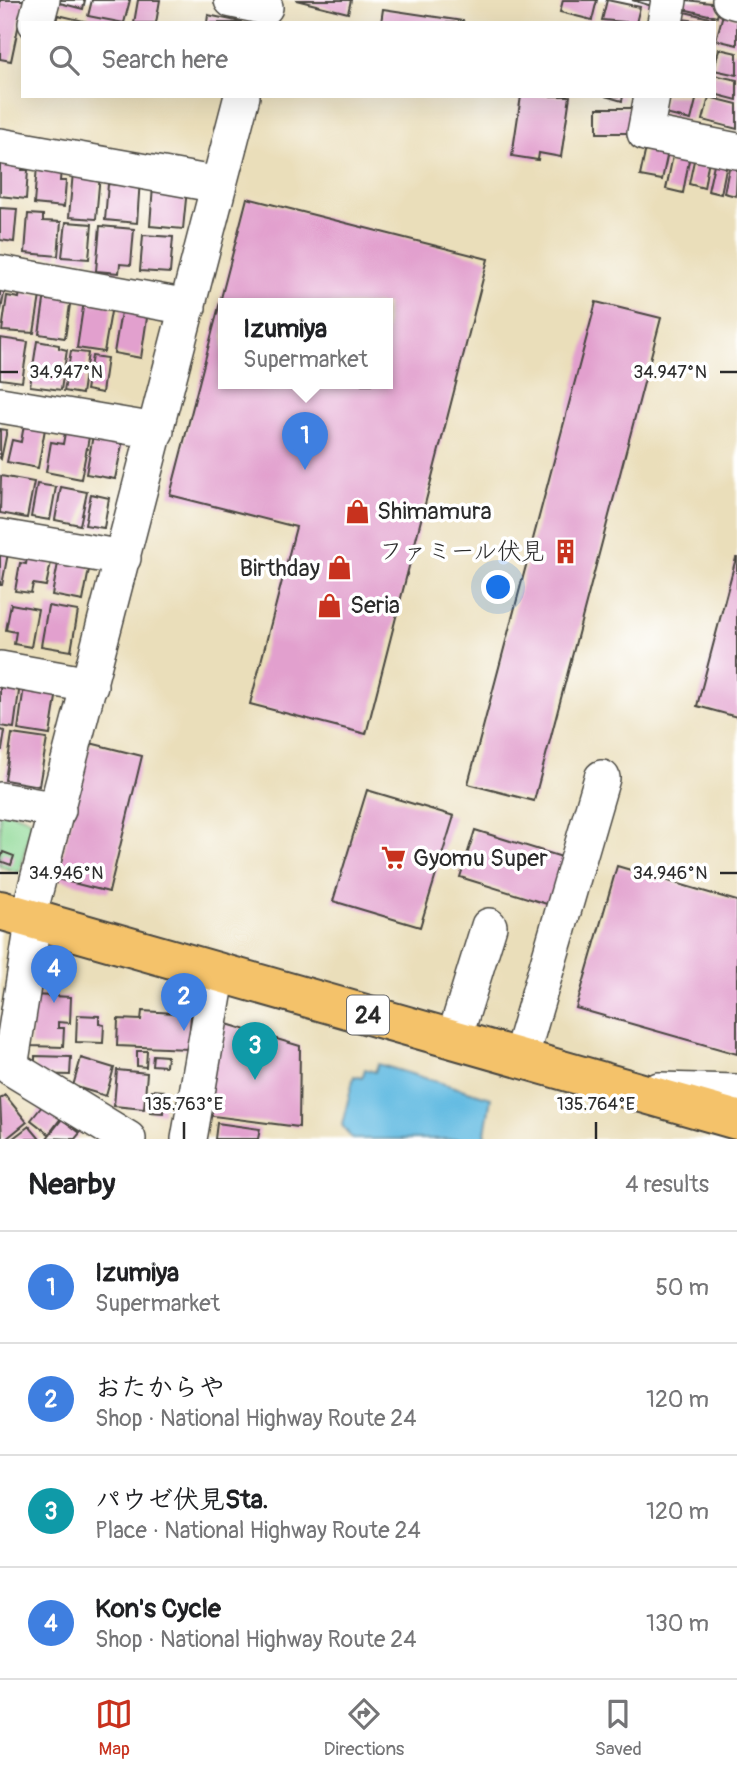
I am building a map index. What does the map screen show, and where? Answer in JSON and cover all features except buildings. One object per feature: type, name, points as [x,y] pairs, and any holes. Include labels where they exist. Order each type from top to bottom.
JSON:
[{"type":"highway","name":"24","points":[[14,914],[737,1120]]},
{"type":"street","points":[[37,21],[42,0]]},
{"type":"street","points":[[232,0],[265,10]]},
{"type":"street","points":[[665,21],[669,0]]},
{"type":"street","points":[[730,0],[737,2]]},
{"type":"street","points":[[128,1139],[10,1067],[31,936],[14,914],[58,810],[241,98]]},
{"type":"street","points":[[652,98],[645,133],[737,150]]},
{"type":"street","points":[[0,146],[219,185]]},
{"type":"street","points":[[0,273],[188,307]]},
{"type":"street","points":[[0,405],[156,431]]},
{"type":"street","points":[[0,537],[123,558]]},
{"type":"street","points":[[0,669],[90,685]]},
{"type":"street","points":[[520,1059],[603,778]]},
{"type":"street","points":[[0,800],[58,810]]},
{"type":"street","points":[[454,1039],[489,926]]},
{"type":"street","points":[[189,1139],[218,972]]},
{"type":"street","points":[[631,1090],[737,1092]]},
{"type":"green space","points":[[0,809],[29,819],[31,826],[19,873],[0,866]]},
{"type":"water","points":[[378,1064],[491,1098],[484,1139],[352,1139],[342,1125],[354,1076],[362,1078],[365,1069],[375,1072]]},
{"type":"place","name":"Izumiya","points":[[305,470]]},
{"type":"place","name":"Shimamura","points":[[357,511]]},
{"type":"place","name":"ファミール伏見","points":[[565,551]]},
{"type":"place","name":"Birthday","points":[[340,568]]},
{"type":"place","name":"Seria","points":[[330,605]]},
{"type":"place","name":"Gyomu Super","points":[[393,858]]},
{"type":"place","name":"Kon's Cycle","points":[[54,1003]]},
{"type":"place","name":"おたからや","points":[[184,1031]]},
{"type":"place","name":"パウゼ伏見Sta.","points":[[255,1080]]}]
